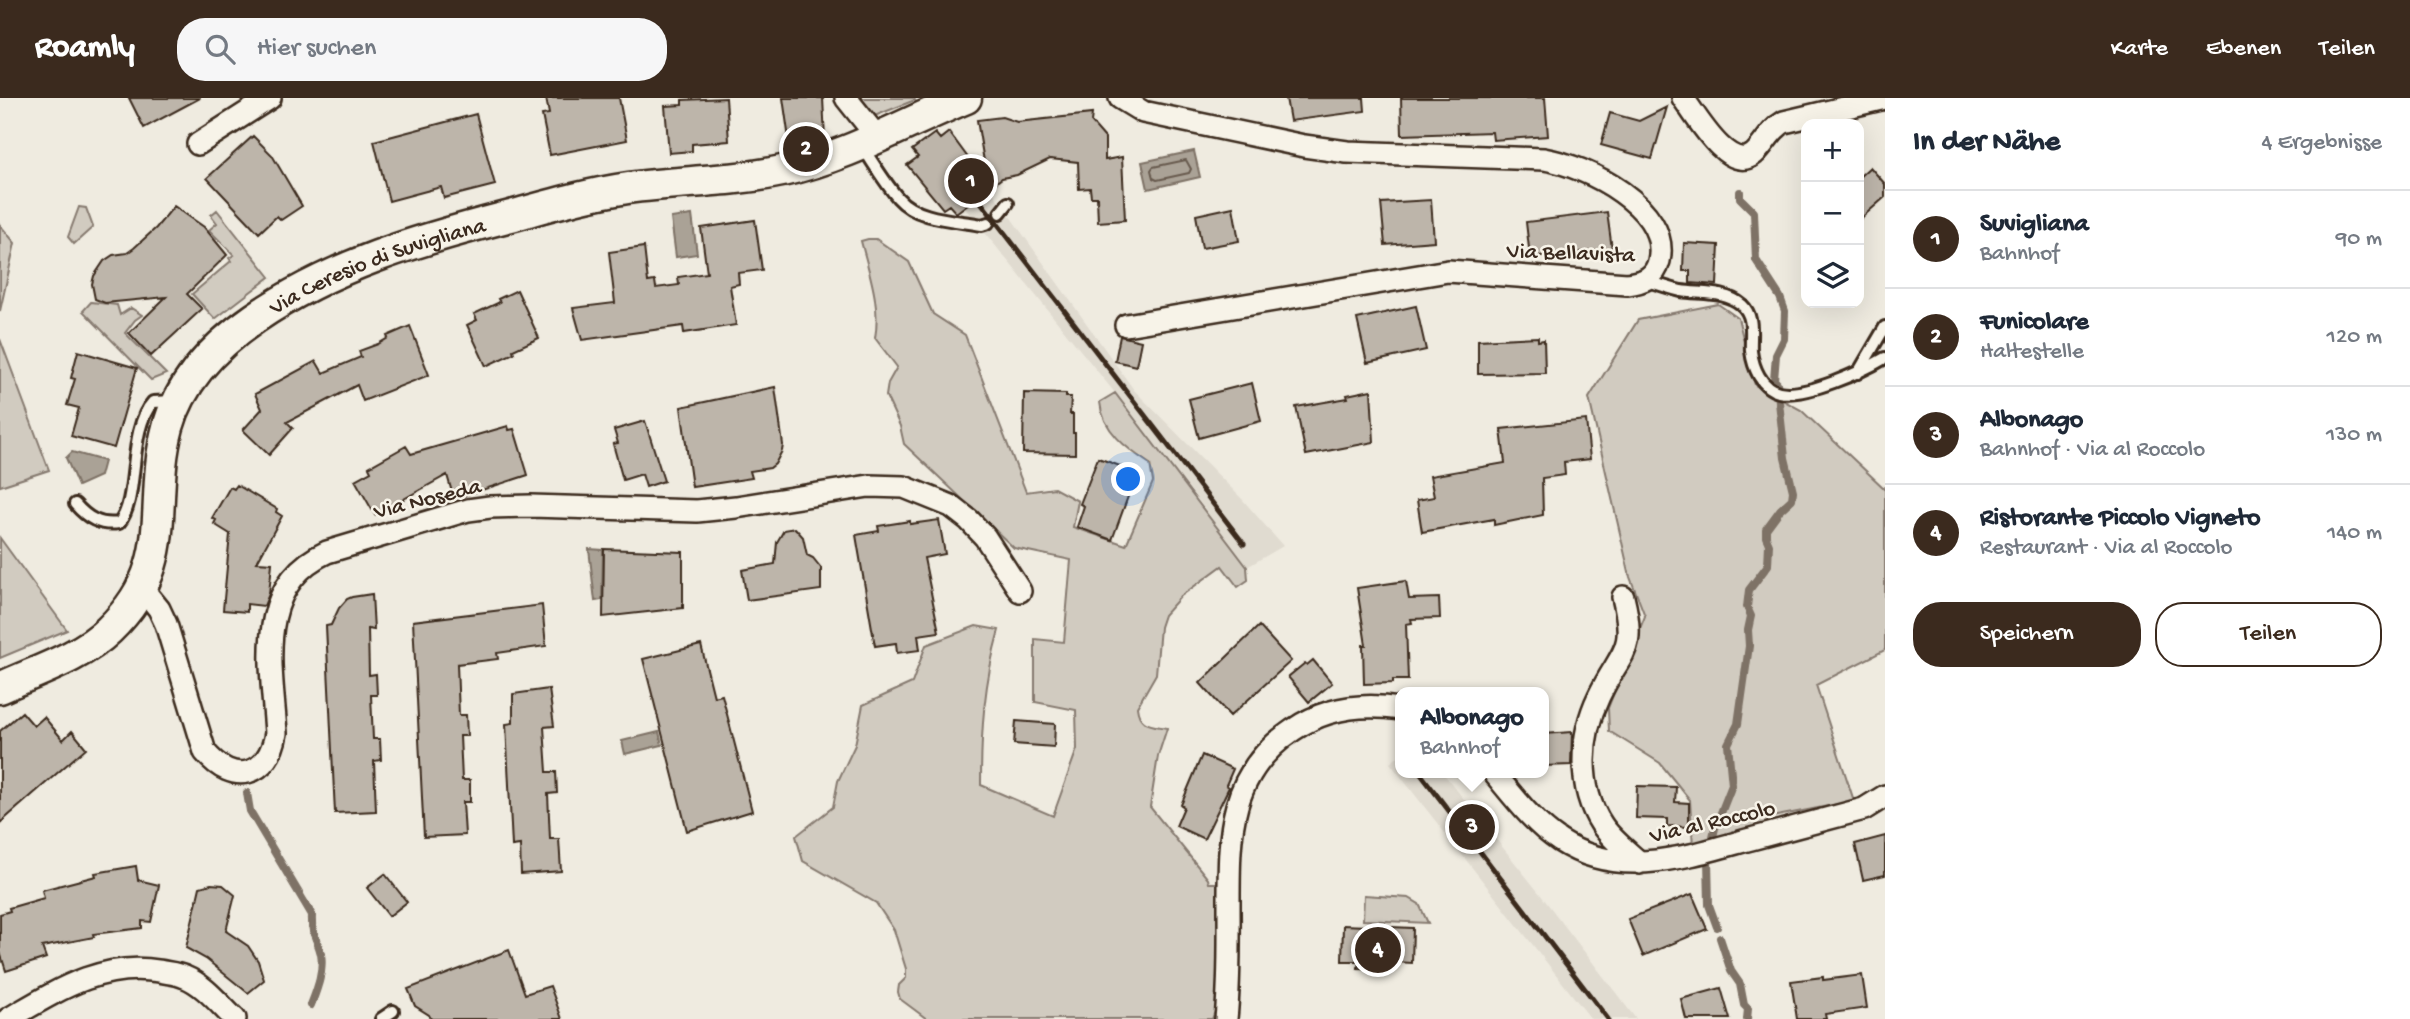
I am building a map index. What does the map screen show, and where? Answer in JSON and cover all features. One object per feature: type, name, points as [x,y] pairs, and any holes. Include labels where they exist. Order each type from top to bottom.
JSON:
[{"type":"main road","name":"Via Ceresio di Suvigliana","points":[[0,688],[96,642],[132,605],[151,565],[158,534],[163,451],[168,426],[178,401],[191,378],[211,354],[239,330],[296,292],[374,255],[415,241],[597,194],[651,185],[774,173],[807,165],[870,142],[953,101]]},
{"type":"street","points":[[198,144],[270,98]]},
{"type":"street","points":[[846,98],[870,142]]},
{"type":"street","name":"Via Bellavista","points":[[1120,98],[1143,112],[1304,146],[1347,152],[1544,159],[1569,164],[1628,196],[1646,213],[1654,226],[1661,252],[1653,275],[1646,280],[1627,284],[1448,271],[1126,325]]},
{"type":"street","points":[[1683,98],[1723,151],[1737,158],[1755,153],[1771,132],[1784,122],[1885,98]]},
{"type":"street","name":"Via Noseda","points":[[142,588],[159,609],[166,624],[205,752],[214,762],[227,769],[246,772],[261,766],[272,753],[276,733],[270,638],[276,608],[289,583],[307,564],[327,552],[468,510],[509,506],[697,511],[736,508],[869,486],[904,486],[951,506],[969,520],[985,537],[1020,591]]},
{"type":"street","points":[[1623,597],[1629,620],[1628,644],[1591,712],[1586,730],[1584,761],[1591,802],[1601,823],[1640,863]]},
{"type":"street","points":[[1226,1019],[1229,971],[1229,847],[1243,786],[1254,767],[1285,735],[1322,714],[1362,707],[1395,709]]},
{"type":"street","name":"Via al Roccolo","points":[[1498,778],[1538,823],[1560,841],[1600,859],[1640,863],[1695,855],[1864,809],[1885,796]]},
{"type":"street","points":[[8,1019],[84,977],[136,969],[187,977],[202,987],[235,1019]]},
{"type":"lane","points":[[870,142],[898,199],[908,207],[938,217],[982,225],[988,223]]},
{"type":"lane","points":[[1000,213],[1008,203]]},
{"type":"lane","points":[[1646,280],[1685,291],[1731,297],[1745,308],[1751,323],[1751,352],[1757,373],[1769,388],[1780,393],[1858,374],[1885,358]]},
{"type":"lane","points":[[1858,374],[1885,327]]},
{"type":"lane","points":[[75,504],[91,519],[107,524],[119,523],[127,509],[134,458],[145,413],[153,402],[178,401]]},
{"type":"lane","points":[[381,1019],[393,1011]]},
{"type":"shaded area","points":[[853,98],[914,98],[915,100],[872,117]]},
{"type":"shaded area","points":[[989,187],[1134,390],[1242,499],[1283,546],[1247,567],[1234,553],[1205,509],[1115,393],[964,207]]},
{"type":"shaded area","points":[[79,207],[86,208],[93,227],[74,244],[68,237]]},
{"type":"shaded area","points":[[217,210],[270,277],[215,319],[192,294],[231,261],[229,258],[234,255],[209,230],[217,223],[211,215]]},
{"type":"shaded area","points":[[0,225],[15,243],[0,311]]},
{"type":"shaded area","points":[[876,239],[909,262],[933,314],[965,335],[1026,492],[1054,488],[1078,501],[1073,527],[1126,545],[1153,482],[1150,464],[1117,438],[1105,421],[1100,402],[1115,393],[1247,567],[1248,580],[1238,587],[1222,566],[1181,596],[1164,615],[1160,627],[1156,674],[1137,707],[1143,721],[1167,728],[1158,756],[1150,807],[1209,883],[1219,883],[1219,1001],[1212,1019],[927,1019],[900,999],[899,985],[906,978],[906,969],[894,930],[876,903],[803,861],[796,836],[833,807],[838,781],[855,745],[863,705],[912,683],[926,645],[976,626],[999,630],[984,707],[981,785],[1053,816],[1077,749],[1076,710],[1035,702],[1035,639],[1064,642],[1071,560],[1014,548],[904,444],[900,426],[886,396],[888,383],[897,367],[875,338],[875,301],[861,241]]},
{"type":"shaded area","points":[[91,302],[117,305],[120,315],[131,308],[142,315],[125,333],[166,374],[151,380],[83,311]]},
{"type":"shaded area","points":[[1718,304],[1738,318],[1755,385],[1801,410],[1885,489],[1885,650],[1816,685],[1854,801],[1772,817],[1762,827],[1693,846],[1690,800],[1660,763],[1609,731],[1608,708],[1645,616],[1630,577],[1589,398],[1638,320]]},
{"type":"shaded area","points":[[0,339],[49,470],[0,486]]},
{"type":"shaded area","points":[[0,538],[67,630],[0,658]]},
{"type":"shaded area","points":[[1402,778],[1447,778],[1636,1019],[1591,1019]]},
{"type":"shaded area","points":[[1364,895],[1409,898],[1419,904],[1428,923],[1363,920]]},
{"type":"water","points":[[1194,151],[1200,177],[1148,189],[1142,162]]},
{"type":"water","points":[[692,215],[697,254],[676,257],[671,218]]},
{"type":"water","points":[[72,452],[104,461],[100,476],[78,486],[66,458]]},
{"type":"water","points":[[589,549],[603,550],[602,600],[595,601]]},
{"type":"water","points":[[659,732],[662,745],[625,754],[622,741]]},
{"type":"building","points":[[129,98],[200,98],[144,128]]},
{"type":"building","points":[[546,98],[619,98],[627,140],[550,155],[542,115],[549,114]]},
{"type":"building","points":[[726,98],[729,141],[692,144],[692,151],[669,153],[665,106],[682,105],[682,100]]},
{"type":"building","points":[[783,98],[823,98],[825,139],[789,139]]},
{"type":"building","points":[[1286,98],[1364,98],[1365,111],[1290,121]]},
{"type":"building","points":[[1401,98],[1545,98],[1548,136],[1493,140],[1492,132],[1402,135]]},
{"type":"building","points":[[1667,107],[1652,159],[1601,145],[1610,113],[1639,121]]},
{"type":"building","points":[[476,114],[495,185],[444,198],[441,187],[389,201],[374,141]]},
{"type":"building","points":[[1092,114],[1091,122],[1105,138],[1105,160],[1122,157],[1125,220],[1098,222],[1097,197],[1091,197],[1090,188],[1079,189],[1078,162],[1050,159],[1017,175],[1002,178],[956,213],[949,205],[943,209],[907,165],[918,157],[912,150],[935,133],[940,139],[949,132],[988,185],[977,120],[1002,117],[1017,122]]},
{"type":"building","points":[[253,136],[272,155],[302,206],[281,220],[277,216],[259,233],[207,178]]},
{"type":"building","points":[[1870,167],[1885,184],[1885,197],[1864,216],[1864,182],[1864,172]]},
{"type":"building","points":[[1431,200],[1434,241],[1385,245],[1381,203]]},
{"type":"building","points":[[174,206],[204,227],[227,255],[187,294],[202,309],[151,356],[129,333],[166,297],[105,303],[95,299],[92,284],[104,261],[134,248],[156,228]]},
{"type":"building","points":[[1233,207],[1239,241],[1202,248],[1196,215]]},
{"type":"building","points":[[1607,212],[1612,249],[1530,257],[1526,222]]},
{"type":"building","points":[[755,220],[762,270],[738,273],[739,284],[730,286],[736,325],[684,333],[683,326],[582,340],[573,308],[615,303],[609,252],[644,247],[648,282],[655,281],[656,288],[679,285],[678,277],[707,273],[701,228]]},
{"type":"building","points":[[1684,243],[1719,245],[1717,285],[1690,283],[1690,271],[1683,271]]},
{"type":"building","points":[[517,290],[539,338],[486,366],[467,325],[477,320],[474,314],[500,302],[498,299]]},
{"type":"building","points":[[1416,306],[1426,350],[1367,363],[1357,319]]},
{"type":"building","points":[[410,326],[429,375],[363,401],[357,385],[287,422],[293,428],[269,455],[243,430],[262,409],[255,394],[316,361],[323,373],[361,357],[359,351]]},
{"type":"building","points":[[1120,336],[1141,341],[1136,366],[1115,361]]},
{"type":"building","points":[[1538,337],[1538,341],[1544,340],[1545,373],[1478,374],[1478,340]]},
{"type":"building","points":[[78,351],[137,368],[114,448],[71,436],[79,408],[67,405],[75,379],[71,378]]},
{"type":"building","points":[[1252,383],[1261,421],[1199,438],[1189,399]]},
{"type":"building","points":[[775,387],[783,445],[775,464],[770,468],[750,471],[752,478],[692,487],[681,407]]},
{"type":"building","points":[[1371,390],[1374,442],[1306,455],[1296,407],[1348,398],[1347,395]]},
{"type":"building","points":[[1024,393],[1066,394],[1066,397],[1071,397],[1070,414],[1073,414],[1075,454],[1023,453]]},
{"type":"building","points":[[1586,420],[1590,459],[1564,462],[1565,475],[1542,478],[1543,515],[1494,525],[1494,519],[1422,532],[1417,500],[1434,497],[1430,476],[1505,463],[1501,429]]},
{"type":"building","points":[[645,421],[664,481],[646,487],[642,474],[623,480],[613,444],[618,443],[614,430]]},
{"type":"building","points":[[508,426],[509,430],[514,429],[528,475],[454,499],[447,475],[375,515],[355,480],[371,471],[369,467],[406,446],[411,454]]},
{"type":"building","points":[[1098,458],[1137,472],[1112,540],[1077,527],[1084,506],[1080,504]]},
{"type":"building","points":[[237,485],[277,509],[276,512],[282,516],[257,562],[272,563],[269,594],[264,606],[247,604],[247,612],[223,610],[230,534],[214,524],[216,520],[212,518],[230,487],[234,489]]},
{"type":"building","points":[[939,520],[945,554],[924,558],[939,632],[918,635],[920,650],[897,653],[896,643],[875,646],[856,535],[879,531],[878,526]]},
{"type":"building","points":[[795,528],[803,537],[807,555],[821,568],[821,590],[747,600],[742,570],[775,564],[777,542],[784,530]]},
{"type":"building","points":[[604,549],[683,552],[683,608],[603,617]]},
{"type":"building","points":[[1406,581],[1409,599],[1439,598],[1440,618],[1411,619],[1412,623],[1406,624],[1408,680],[1364,684],[1363,645],[1366,645],[1357,588]]},
{"type":"building","points":[[372,594],[374,630],[368,629],[369,675],[376,674],[377,695],[371,695],[373,739],[380,739],[381,760],[374,761],[376,811],[335,813],[326,626],[331,625],[347,599]]},
{"type":"building","points":[[542,605],[546,646],[497,653],[498,659],[457,664],[459,715],[466,715],[467,736],[460,736],[462,780],[470,780],[470,802],[463,802],[465,835],[424,837],[413,621]]},
{"type":"building","points":[[1259,626],[1291,661],[1230,716],[1200,683]]},
{"type":"building","points":[[701,645],[714,697],[722,695],[752,811],[687,831],[643,659]]},
{"type":"building","points":[[1313,660],[1332,683],[1309,702],[1288,677]]},
{"type":"building","points":[[549,689],[554,726],[544,727],[547,772],[556,772],[557,793],[548,794],[550,839],[559,839],[561,871],[521,874],[520,845],[512,846],[506,724],[513,723],[513,694]]},
{"type":"building","points":[[22,712],[34,726],[44,717],[63,740],[72,731],[86,748],[0,823],[0,731]]},
{"type":"building","points":[[1016,721],[1055,724],[1054,747],[1014,744]]},
{"type":"building","points":[[1572,732],[1571,765],[1549,766],[1549,734]]},
{"type":"building","points":[[1202,755],[1233,769],[1226,785],[1229,787],[1204,839],[1176,826],[1184,807],[1181,805]]},
{"type":"building","points":[[1637,786],[1676,787],[1675,802],[1689,803],[1689,827],[1667,826],[1667,819],[1636,818]]},
{"type":"building","points":[[1885,836],[1885,875],[1863,880],[1855,844]]},
{"type":"building","points":[[136,866],[138,880],[159,885],[151,922],[142,921],[142,928],[93,934],[94,937],[42,947],[46,958],[6,971],[0,952],[0,914],[10,911],[9,908],[44,898],[42,890],[96,876],[95,873]]},
{"type":"building","points":[[385,874],[407,902],[389,916],[367,888]]},
{"type":"building","points":[[223,885],[235,895],[226,931],[248,946],[258,961],[264,980],[248,993],[206,959],[186,948],[200,887]]},
{"type":"building","points":[[1692,894],[1707,929],[1643,956],[1628,919]]},
{"type":"building","points":[[1343,925],[1413,928],[1412,963],[1396,962],[1395,969],[1358,968],[1359,961],[1342,961]]},
{"type":"building","points":[[509,950],[525,994],[550,986],[562,1019],[431,1019],[415,1006],[408,989]]},
{"type":"building","points":[[1862,975],[1867,1008],[1825,1014],[1826,1019],[1797,1019],[1791,981]]},
{"type":"building","points":[[1721,988],[1730,1019],[1686,1019],[1681,999]]},
{"type":"waterway","points":[[1717,927],[1709,905],[1708,859],[1715,828],[1732,785],[1728,744],[1738,724],[1749,646],[1749,590],[1768,565],[1769,544],[1766,529],[1792,499],[1793,491],[1785,458],[1777,383],[1774,380],[1776,355],[1784,339],[1785,311],[1780,297],[1756,260],[1754,212],[1740,198],[1740,192]]},
{"type":"waterway","points":[[247,793],[250,811],[312,915],[313,932],[321,954],[322,967],[311,1005]]},
{"type":"waterway","points":[[1720,938],[1731,971],[1740,984],[1744,1005],[1748,1009],[1747,1019]]},
{"type":"railway","points":[[977,197],[1244,544]]},
{"type":"railway","points":[[1424,778],[1608,1019]]},
{"type":"place","name":"Funicolare","points":[[806,149]]},
{"type":"place","name":"Suvigliana","points":[[971,181]]},
{"type":"place","name":"Albonago","points":[[1472,827]]},
{"type":"place","name":"Ristorante Piccolo Vigneto","points":[[1378,950]]}]
